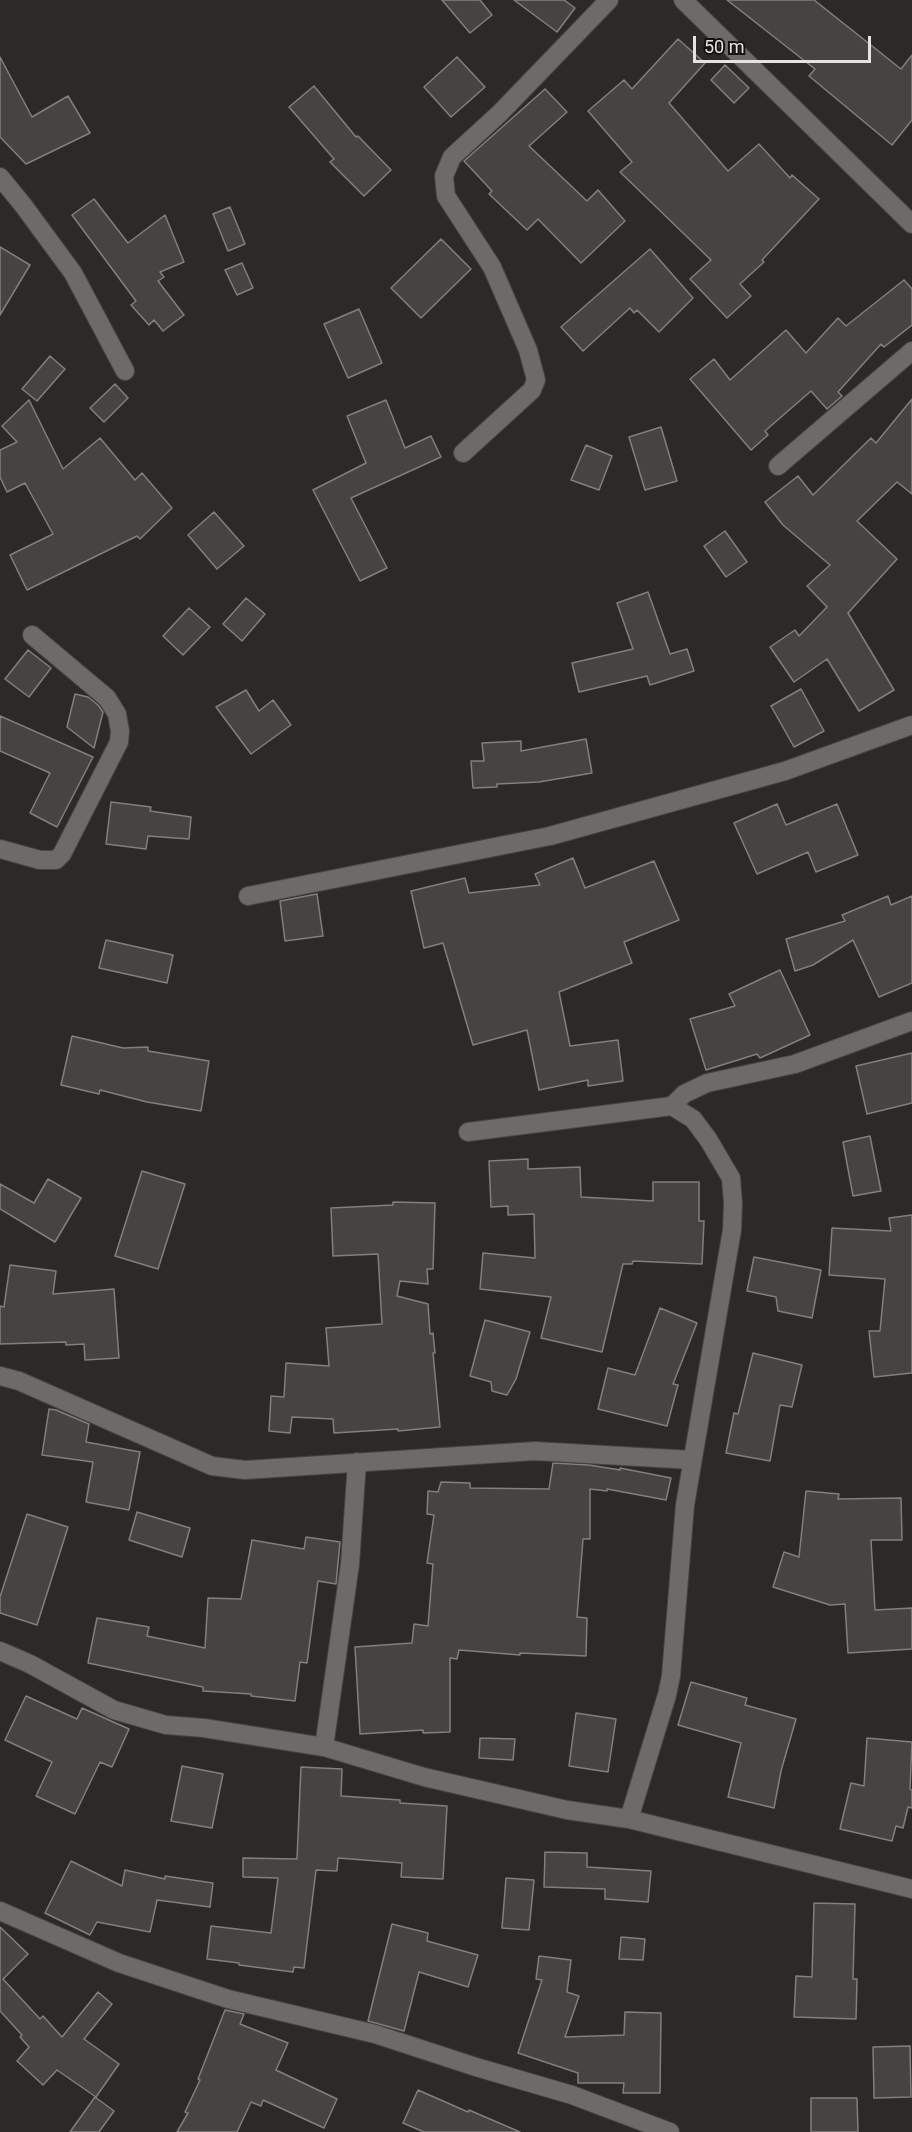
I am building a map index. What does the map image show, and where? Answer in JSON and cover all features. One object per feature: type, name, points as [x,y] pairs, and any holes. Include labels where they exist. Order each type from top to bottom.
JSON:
[{"type":"street","points":[[463,453],[532,390],[536,380],[528,350],[492,267],[446,196],[444,176],[452,158],[500,113],[609,0]]},
{"type":"street","points":[[683,0],[912,224]]},
{"type":"street","points":[[0,177],[73,273],[125,371]]},
{"type":"street","points":[[778,466],[912,351]]},
{"type":"street","points":[[0,849],[40,860],[56,860],[62,854],[119,742],[117,714],[107,698],[32,635]]},
{"type":"street","points":[[248,896],[550,836],[785,771],[912,725]]},
{"type":"street","points":[[468,1132],[672,1106],[684,1094],[707,1083],[795,1064],[912,1021]]},
{"type":"street","points":[[629,1819],[671,1676],[685,1505],[732,1230],[731,1178],[708,1138],[693,1119],[672,1106]]},
{"type":"street","points":[[0,1376],[19,1381],[212,1466],[245,1470],[535,1451],[692,1460]]},
{"type":"street","points":[[324,1747],[350,1564],[357,1462]]},
{"type":"street","points":[[0,1651],[30,1664],[114,1710],[166,1725],[204,1728],[324,1747],[423,1777],[567,1810],[629,1819],[912,1889]]},
{"type":"street","points":[[0,1911],[119,1963],[206,1992],[375,2034],[572,2096],[670,2132]]},
{"type":"building","points":[[442,0],[480,0],[492,15],[470,33]]},
{"type":"building","points":[[514,0],[564,0],[575,8],[557,32]]},
{"type":"building","points":[[727,0],[814,0],[901,69],[912,55],[912,120],[892,145],[809,76],[815,69]]},
{"type":"building","points":[[678,39],[705,63],[669,103],[728,171],[759,144],[790,178],[792,175],[819,199],[762,260],[764,262],[740,284],[751,296],[727,318],[690,279],[711,260],[620,172],[632,162],[588,111],[624,80],[632,89]]},
{"type":"building","points":[[0,57],[32,117],[68,96],[90,133],[26,164],[0,137]]},
{"type":"building","points":[[457,57],[485,87],[451,117],[424,87]]},
{"type":"building","points":[[725,65],[749,88],[734,103],[711,80]]},
{"type":"building","points":[[314,86],[356,137],[358,136],[391,170],[364,196],[330,162],[334,159],[289,107]]},
{"type":"building","points":[[545,89],[567,112],[529,146],[587,201],[598,190],[625,221],[581,263],[538,219],[527,230],[489,194],[492,191],[464,161]]},
{"type":"building","points":[[94,199],[128,243],[165,215],[184,262],[160,272],[164,277],[158,281],[184,315],[163,331],[154,320],[149,325],[131,305],[136,301],[72,215]]},
{"type":"building","points":[[230,207],[245,244],[228,251],[213,214]]},
{"type":"building","points":[[441,239],[471,269],[421,318],[391,288]]},
{"type":"building","points":[[0,247],[30,265],[0,315]]},
{"type":"building","points":[[650,249],[693,298],[659,332],[637,310],[634,313],[630,308],[583,351],[561,327]]},
{"type":"building","points":[[242,263],[253,288],[237,295],[225,270]]},
{"type":"building","points":[[904,280],[912,289],[912,325],[884,347],[881,344],[838,392],[842,396],[827,409],[811,391],[765,431],[768,435],[751,450],[690,379],[714,359],[730,380],[786,330],[806,353],[838,318],[846,326]]},
{"type":"building","points":[[359,309],[382,363],[348,378],[324,324]]},
{"type":"building","points":[[50,356],[65,369],[37,401],[22,389]]},
{"type":"building","points":[[115,384],[128,398],[104,422],[90,408]]},
{"type":"building","points":[[912,399],[912,494],[897,482],[857,521],[897,559],[848,613],[894,690],[859,711],[827,659],[794,682],[770,647],[795,630],[799,636],[827,607],[807,586],[830,565],[783,525],[765,502],[798,476],[813,495],[871,438],[876,443]]},
{"type":"building","points":[[29,400],[63,469],[100,438],[135,480],[142,473],[172,508],[140,539],[137,536],[27,590],[10,555],[53,534],[25,483],[7,492],[0,477],[0,450],[17,442],[2,426]]},
{"type":"building","points":[[386,400],[405,448],[431,436],[441,457],[351,498],[387,568],[360,581],[313,490],[366,463],[347,416]]},
{"type":"building","points":[[661,427],[677,481],[645,490],[629,437]]},
{"type":"building","points":[[586,445],[612,456],[599,490],[571,480]]},
{"type":"building","points":[[214,512],[244,546],[217,569],[188,535]]},
{"type":"building","points":[[725,531],[747,562],[726,577],[704,546]]},
{"type":"building","points":[[648,592],[670,654],[687,649],[694,671],[650,685],[647,676],[579,692],[572,663],[633,649],[617,603]]},
{"type":"building","points":[[246,598],[265,614],[242,641],[223,624]]},
{"type":"building","points":[[189,608],[210,627],[183,655],[163,636]]},
{"type":"building","points":[[28,650],[51,668],[29,697],[5,679]]},
{"type":"building","points":[[801,689],[824,731],[794,747],[771,706]]},
{"type":"building","points":[[246,690],[259,711],[273,700],[291,725],[251,754],[216,707]]},
{"type":"building","points":[[75,694],[88,697],[103,712],[94,748],[67,727]]},
{"type":"building","points":[[0,716],[93,757],[57,827],[30,813],[50,773],[0,751]]},
{"type":"building","points":[[586,739],[592,773],[539,782],[497,784],[497,787],[473,788],[471,761],[484,761],[482,743],[521,741],[521,751]]},
{"type":"building","points":[[111,802],[151,807],[150,811],[191,817],[189,839],[148,836],[146,849],[106,844]]},
{"type":"building","points":[[777,804],[786,825],[837,804],[858,855],[816,872],[808,852],[757,874],[734,823]]},
{"type":"building","points":[[573,858],[585,888],[654,861],[679,920],[624,942],[632,963],[559,992],[570,1046],[618,1040],[623,1081],[588,1086],[588,1080],[539,1090],[527,1030],[473,1045],[443,943],[424,948],[411,891],[465,878],[469,893],[540,885],[535,874]]},
{"type":"building","points":[[317,894],[323,936],[285,941],[280,901]]},
{"type":"building","points":[[888,896],[891,905],[912,896],[912,983],[879,997],[853,940],[813,965],[795,971],[786,939],[845,921],[842,915]]},
{"type":"building","points":[[106,940],[173,955],[167,983],[99,968]]},
{"type":"building","points":[[780,970],[810,1035],[760,1058],[757,1054],[706,1070],[690,1019],[735,1006],[729,994]]},
{"type":"building","points":[[72,1036],[123,1048],[148,1047],[148,1051],[209,1061],[201,1111],[147,1102],[100,1090],[99,1094],[61,1085]]},
{"type":"building","points":[[912,1053],[912,1103],[867,1114],[856,1066]]},
{"type":"building","points":[[870,1136],[881,1191],[853,1196],[843,1142]]},
{"type":"building","points":[[528,1159],[528,1169],[580,1167],[581,1197],[653,1201],[653,1182],[699,1182],[699,1221],[704,1221],[702,1264],[633,1261],[632,1264],[623,1264],[602,1352],[541,1338],[551,1297],[480,1289],[483,1253],[535,1258],[534,1214],[508,1215],[508,1206],[491,1207],[489,1161]]},
{"type":"building","points":[[142,1171],[185,1184],[158,1269],[115,1256]]},
{"type":"building","points":[[48,1179],[81,1198],[55,1242],[0,1209],[0,1184],[34,1203]]},
{"type":"building","points":[[393,1202],[435,1203],[433,1269],[427,1269],[428,1284],[400,1281],[397,1296],[428,1304],[430,1334],[433,1333],[435,1353],[433,1353],[440,1427],[334,1433],[333,1419],[292,1417],[290,1433],[269,1431],[271,1396],[284,1397],[286,1363],[329,1366],[326,1328],[382,1324],[378,1254],[333,1256],[331,1208],[393,1205]]},
{"type":"building","points":[[912,1215],[912,1373],[874,1377],[869,1331],[880,1331],[885,1279],[829,1275],[832,1228],[891,1231],[889,1218]]},
{"type":"building","points":[[754,1257],[821,1270],[812,1318],[778,1311],[776,1297],[747,1291]]},
{"type":"building","points":[[10,1265],[56,1271],[53,1294],[114,1289],[119,1358],[85,1360],[84,1344],[66,1345],[66,1342],[0,1344],[0,1306],[4,1307]]},
{"type":"building","points":[[660,1308],[697,1323],[673,1384],[678,1385],[667,1426],[598,1409],[608,1368],[635,1375]]},
{"type":"building","points":[[485,1320],[530,1332],[516,1379],[507,1395],[492,1391],[491,1382],[470,1376]]},
{"type":"building","points":[[753,1353],[802,1365],[792,1407],[780,1405],[770,1461],[726,1453],[734,1413],[738,1414]]},
{"type":"building","points":[[49,1409],[89,1424],[86,1442],[140,1452],[129,1510],[86,1502],[93,1462],[42,1455]]},
{"type":"building","points":[[553,1463],[620,1470],[620,1468],[671,1478],[666,1500],[607,1489],[607,1491],[590,1489],[590,1539],[583,1539],[577,1617],[587,1618],[586,1656],[520,1653],[520,1655],[459,1650],[457,1659],[450,1658],[450,1732],[423,1733],[423,1730],[360,1734],[355,1647],[412,1643],[414,1624],[428,1626],[433,1564],[427,1563],[434,1515],[427,1514],[428,1491],[438,1492],[441,1482],[470,1483],[470,1488],[549,1489]]},
{"type":"building","points":[[806,1491],[839,1494],[838,1499],[901,1498],[902,1540],[871,1540],[875,1610],[912,1608],[912,1649],[848,1653],[845,1604],[830,1605],[773,1587],[784,1552],[799,1557]]},
{"type":"building","points":[[137,1512],[190,1528],[182,1557],[129,1540]]},
{"type":"building","points":[[27,1514],[68,1527],[37,1625],[0,1613],[0,1597]]},
{"type":"building","points":[[306,1537],[340,1542],[336,1584],[318,1581],[307,1663],[300,1662],[295,1701],[251,1696],[251,1694],[203,1691],[203,1687],[88,1663],[97,1618],[149,1627],[147,1636],[205,1648],[208,1598],[241,1599],[252,1540],[304,1549]]},
{"type":"building","points":[[691,1682],[747,1698],[745,1705],[796,1719],[781,1771],[774,1808],[728,1797],[741,1743],[678,1725]]},
{"type":"building","points":[[26,1696],[77,1719],[82,1708],[129,1729],[112,1767],[100,1762],[75,1814],[36,1796],[52,1762],[5,1740]]},
{"type":"building","points":[[576,1713],[616,1719],[608,1772],[569,1766]]},
{"type":"building","points":[[480,1738],[515,1739],[513,1760],[479,1758]]},
{"type":"building","points":[[867,1738],[912,1742],[910,1789],[912,1790],[912,1808],[908,1807],[903,1828],[896,1826],[892,1841],[840,1829],[851,1783],[864,1786]]},
{"type":"building","points":[[182,1766],[223,1774],[212,1828],[171,1821]]},
{"type":"building","points":[[301,1767],[342,1769],[341,1796],[447,1806],[443,1879],[401,1877],[402,1863],[338,1858],[337,1871],[316,1870],[304,1968],[294,1967],[293,1972],[207,1959],[211,1926],[271,1933],[278,1878],[243,1877],[243,1858],[297,1859]]},
{"type":"building","points":[[545,1852],[587,1853],[587,1867],[651,1871],[648,1902],[605,1899],[605,1889],[544,1887]]},
{"type":"building","points":[[71,1861],[122,1886],[125,1870],[165,1879],[165,1876],[213,1883],[210,1907],[157,1900],[150,1932],[97,1922],[90,1935],[45,1913]]},
{"type":"building","points":[[506,1878],[534,1880],[529,1930],[502,1928]]},
{"type":"building","points":[[814,1903],[855,1904],[853,1979],[857,1979],[856,2019],[794,2017],[796,1976],[812,1977]]},
{"type":"building","points":[[392,1924],[428,1933],[427,1941],[478,1955],[468,1987],[419,1972],[404,2031],[368,2021]]},
{"type":"building","points":[[0,1927],[28,1954],[3,1979],[40,2019],[43,2016],[62,2037],[98,1992],[112,2004],[84,2039],[119,2064],[96,2097],[57,2070],[43,2085],[17,2061],[29,2047],[20,2037],[22,2035],[0,2011]]},
{"type":"building","points":[[621,1937],[645,1939],[643,1960],[619,1959]]},
{"type":"building","points":[[539,1956],[571,1960],[567,1992],[579,1996],[565,2037],[624,2035],[625,2012],[661,2013],[660,2093],[623,2093],[624,2083],[578,2083],[578,2073],[518,2053],[542,1980],[536,1979]]},
{"type":"building","points":[[225,2010],[244,2014],[240,2024],[288,2043],[276,2070],[337,2099],[324,2128],[263,2100],[261,2106],[251,2102],[237,2132],[177,2132],[188,2113],[185,2112],[200,2080],[198,2079]]},
{"type":"building","points":[[910,2046],[911,2097],[874,2098],[873,2047]]},
{"type":"building","points":[[418,2090],[520,2132],[424,2132],[403,2123]]},
{"type":"building","points":[[95,2097],[114,2111],[99,2132],[70,2132]]},
{"type":"building","points":[[811,2098],[857,2098],[858,2132],[811,2132]]}]
